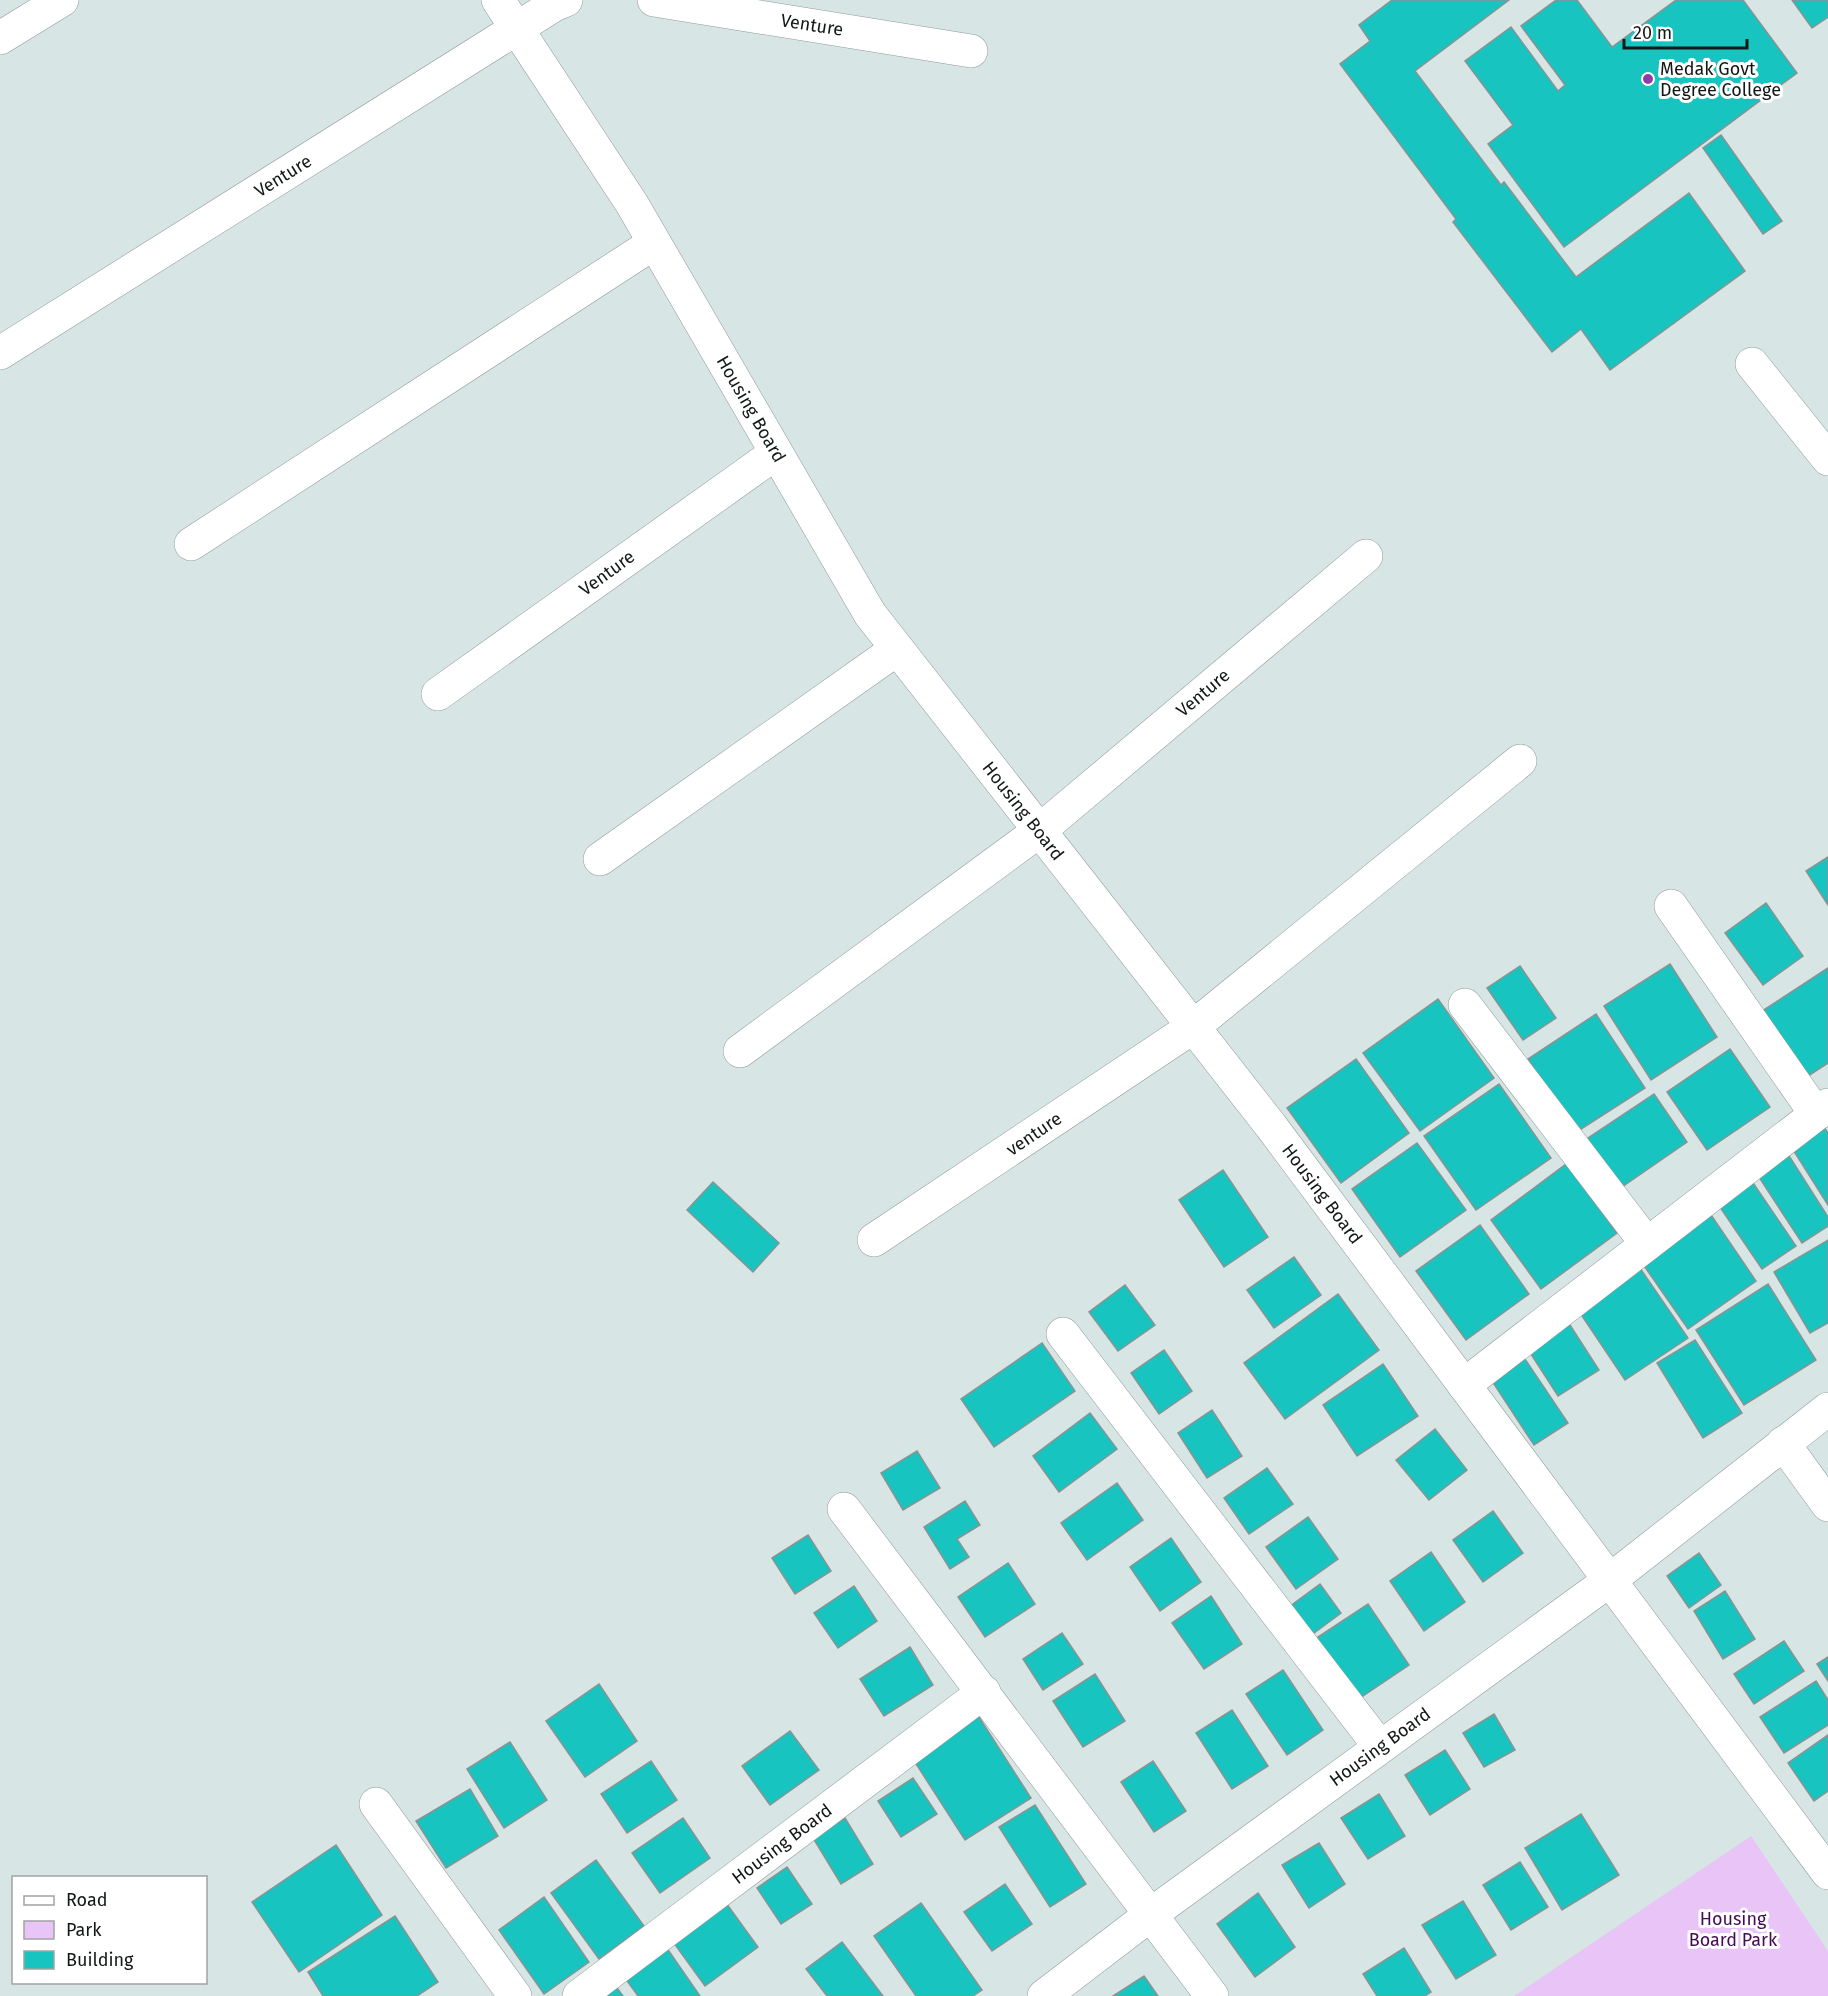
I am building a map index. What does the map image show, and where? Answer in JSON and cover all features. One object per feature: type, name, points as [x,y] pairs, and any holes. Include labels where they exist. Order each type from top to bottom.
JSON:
[{"type":"street","points":[[0,38],[62,0]]},
{"type":"street","name":"Housing Board","points":[[498,0],[632,204],[870,614],[1271,1126],[1828,1873]]},
{"type":"street","name":"Venture","points":[[0,353],[566,0]]},
{"type":"street","name":"Venture","points":[[654,0],[971,51]]},
{"type":"street","points":[[191,544],[654,243]]},
{"type":"street","points":[[1752,364],[1828,459]]},
{"type":"street","name":"Venture","points":[[438,694],[776,453]]},
{"type":"street","name":"Venture","points":[[1040,831],[1366,556]]},
{"type":"street","points":[[600,859],[897,649]]},
{"type":"street","points":[[1193,1027],[1520,760]]},
{"type":"street","points":[[740,1051],[1040,831]]},
{"type":"street","points":[[1464,1385],[1822,1109],[1671,906]]},
{"type":"street","points":[[1465,1005],[1647,1244]]},
{"type":"street","name":"venture","points":[[874,1240],[1193,1027]]},
{"type":"street","points":[[1063,1334],[1380,1747]]},
{"type":"street","name":"Housing Board","points":[[1044,1996],[1150,1915],[1610,1580],[1828,1409]]},
{"type":"street","points":[[1783,1443],[1828,1505]]},
{"type":"street","points":[[844,1509],[1212,1996]]},
{"type":"street","name":"Housing Board","points":[[579,1996],[984,1692]]},
{"type":"street","points":[[376,1804],[515,1996]]},
{"type":"green space","name":"Housing Board Park","points":[[1751,1836],[1828,1951],[1828,1996],[1514,1996]]},
{"type":"building","points":[[1392,0],[1509,0],[1415,71],[1501,185],[1504,182],[1576,277],[1689,193],[1745,271],[1610,370],[1581,329],[1552,352],[1453,222],[1456,219],[1340,64],[1370,41],[1359,25]]},
{"type":"building","points":[[1556,0],[1577,0],[1612,47],[1676,0],[1743,0],[1797,73],[1564,247],[1488,144],[1513,125],[1465,61],[1511,27],[1558,91],[1565,85],[1521,26]]},
{"type":"building","points":[[1792,0],[1828,0],[1828,17],[1812,28]]},
{"type":"building","points":[[1721,135],[1782,221],[1763,234],[1703,148]]},
{"type":"building","points":[[1828,857],[1828,905],[1806,871]]},
{"type":"building","points":[[1766,903],[1803,956],[1763,985],[1725,933]]},
{"type":"building","points":[[1670,964],[1717,1037],[1651,1080],[1604,1006]]},
{"type":"building","points":[[1520,966],[1556,1018],[1523,1040],[1487,988]]},
{"type":"building","points":[[1828,968],[1828,1063],[1802,1080],[1759,1013]]},
{"type":"building","points":[[1438,999],[1494,1078],[1420,1131],[1363,1053]]},
{"type":"building","points":[[1596,1014],[1645,1088],[1575,1133],[1528,1059]]},
{"type":"building","points":[[1730,1049],[1770,1107],[1707,1150],[1667,1092]]},
{"type":"building","points":[[1356,1059],[1409,1133],[1341,1183],[1287,1108]]},
{"type":"building","points":[[1499,1084],[1551,1158],[1476,1210],[1424,1136]]},
{"type":"building","points":[[1654,1094],[1687,1142],[1619,1189],[1585,1140]]},
{"type":"building","points":[[1822,1124],[1828,1133],[1828,1205],[1790,1145]]},
{"type":"building","points":[[1417,1143],[1466,1210],[1400,1257],[1352,1189]]},
{"type":"building","points":[[1784,1148],[1828,1217],[1828,1226],[1802,1243],[1753,1168]]},
{"type":"building","points":[[1566,1164],[1617,1233],[1541,1289],[1491,1220]]},
{"type":"building","points":[[1223,1170],[1268,1237],[1224,1267],[1179,1200]]},
{"type":"building","points":[[1747,1174],[1796,1246],[1762,1269],[1713,1197]]},
{"type":"building","points":[[713,1182],[779,1243],[753,1272],[687,1210]]},
{"type":"building","points":[[1709,1212],[1756,1281],[1688,1329],[1640,1260]]},
{"type":"building","points":[[1480,1225],[1529,1294],[1466,1340],[1416,1271]]},
{"type":"building","points":[[1828,1240],[1828,1323],[1810,1333],[1774,1272]]},
{"type":"building","points":[[1294,1257],[1321,1295],[1274,1328],[1247,1290]]},
{"type":"building","points":[[1640,1268],[1688,1338],[1625,1380],[1578,1310]]},
{"type":"building","points":[[1768,1284],[1816,1360],[1744,1405],[1696,1330]]},
{"type":"building","points":[[1125,1285],[1155,1325],[1118,1351],[1089,1312]]},
{"type":"building","points":[[1338,1294],[1379,1350],[1285,1419],[1244,1363]]},
{"type":"building","points":[[1568,1322],[1599,1370],[1558,1396],[1527,1348]]},
{"type":"building","points":[[1695,1340],[1742,1413],[1703,1438],[1657,1363]]},
{"type":"building","points":[[1042,1343],[1075,1391],[994,1447],[961,1399]]},
{"type":"building","points":[[1164,1350],[1192,1391],[1159,1414],[1131,1373]]},
{"type":"building","points":[[1523,1356],[1568,1423],[1534,1445],[1490,1378]]},
{"type":"building","points":[[1383,1364],[1418,1416],[1357,1456],[1323,1405]]},
{"type":"building","points":[[1212,1410],[1242,1456],[1207,1478],[1178,1433]]},
{"type":"building","points":[[1090,1413],[1117,1449],[1059,1492],[1033,1456]]},
{"type":"building","points":[[1435,1429],[1467,1470],[1429,1500],[1396,1460]]},
{"type":"building","points":[[917,1451],[940,1488],[903,1510],[881,1473]]},
{"type":"building","points":[[1267,1468],[1293,1504],[1249,1534],[1224,1498]]},
{"type":"building","points":[[1117,1483],[1143,1520],[1087,1560],[1061,1523]]},
{"type":"building","points":[[965,1501],[980,1525],[957,1539],[969,1557],[950,1569],[924,1527]]},
{"type":"building","points":[[1493,1511],[1523,1553],[1483,1582],[1453,1540]]},
{"type":"building","points":[[1308,1517],[1338,1559],[1296,1589],[1266,1547]]},
{"type":"building","points":[[808,1535],[831,1571],[795,1594],[772,1558]]},
{"type":"building","points":[[1171,1538],[1201,1582],[1160,1611],[1130,1567]]},
{"type":"building","points":[[1431,1552],[1465,1602],[1424,1631],[1390,1581]]},
{"type":"building","points":[[1699,1553],[1721,1585],[1689,1608],[1667,1576]]},
{"type":"building","points":[[1008,1563],[1035,1604],[985,1637],[958,1597]]},
{"type":"building","points":[[1320,1584],[1341,1613],[1310,1636],[1289,1607]]},
{"type":"building","points":[[854,1586],[877,1621],[838,1648],[814,1613]]},
{"type":"building","points":[[1725,1591],[1755,1639],[1723,1659],[1694,1611]]},
{"type":"building","points":[[1211,1596],[1242,1644],[1204,1669],[1172,1623]]},
{"type":"building","points":[[1368,1604],[1409,1665],[1357,1700],[1315,1639]]},
{"type":"building","points":[[1062,1633],[1083,1664],[1043,1690],[1023,1659]]},
{"type":"building","points":[[1784,1641],[1804,1671],[1754,1704],[1734,1674]]},
{"type":"building","points":[[910,1647],[933,1685],[884,1716],[860,1679]]},
{"type":"building","points":[[1828,1657],[1828,1681],[1817,1664]]},
{"type":"building","points":[[1283,1670],[1323,1730],[1287,1755],[1246,1694]]},
{"type":"building","points":[[1095,1674],[1125,1721],[1083,1747],[1053,1701]]},
{"type":"building","points":[[1816,1681],[1828,1700],[1828,1725],[1784,1753],[1760,1717]]},
{"type":"building","points":[[599,1684],[637,1741],[585,1777],[546,1721]]},
{"type":"building","points":[[1232,1710],[1268,1766],[1232,1789],[1196,1733]]},
{"type":"building","points":[[977,1714],[1031,1798],[965,1840],[911,1756]]},
{"type":"building","points":[[1494,1714],[1515,1750],[1484,1767],[1463,1733]]},
{"type":"building","points":[[790,1731],[819,1770],[770,1805],[742,1766]]},
{"type":"building","points":[[1828,1735],[1828,1791],[1814,1801],[1788,1763]]},
{"type":"building","points":[[510,1742],[547,1800],[504,1828],[467,1769]]},
{"type":"building","points":[[1445,1750],[1470,1789],[1430,1815],[1405,1775]]},
{"type":"building","points":[[651,1761],[677,1800],[627,1833],[601,1794]]},
{"type":"building","points":[[1153,1761],[1186,1811],[1154,1832],[1121,1782]]},
{"type":"building","points":[[913,1778],[937,1814],[901,1837],[878,1801]]},
{"type":"building","points":[[470,1789],[498,1836],[446,1868],[416,1821]]},
{"type":"building","points":[[1379,1794],[1405,1836],[1368,1859],[1341,1818]]},
{"type":"building","points":[[1035,1805],[1086,1884],[1050,1907],[999,1827]]},
{"type":"building","points":[[1581,1814],[1619,1875],[1562,1910],[1525,1848]]},
{"type":"building","points":[[683,1818],[710,1858],[660,1893],[632,1853]]},
{"type":"building","points":[[845,1818],[873,1864],[841,1884],[813,1838]]},
{"type":"building","points":[[1319,1843],[1345,1884],[1309,1908],[1282,1865]]},
{"type":"building","points":[[336,1845],[382,1915],[299,1972],[252,1902]]},
{"type":"building","points":[[596,1860],[644,1926],[599,1959],[551,1893]]},
{"type":"building","points":[[1520,1862],[1548,1907],[1511,1930],[1483,1885]]},
{"type":"building","points":[[787,1867],[812,1904],[781,1924],[757,1888]]},
{"type":"building","points":[[1005,1884],[1032,1924],[992,1951],[964,1912]]},
{"type":"building","points":[[1258,1893],[1295,1947],[1255,1977],[1217,1924]]},
{"type":"building","points":[[721,1896],[758,1947],[705,1986],[668,1935]]},
{"type":"building","points":[[544,1897],[589,1962],[544,1994],[499,1930]]},
{"type":"building","points":[[1463,1901],[1496,1955],[1456,1979],[1422,1925]]},
{"type":"building","points":[[921,1903],[982,1990],[973,1996],[916,1996],[874,1936]]},
{"type":"building","points":[[395,1916],[438,1982],[417,1996],[323,1996],[308,1972]]},
{"type":"building","points":[[842,1942],[883,1996],[827,1996],[806,1969]]},
{"type":"building","points":[[664,1944],[700,1996],[638,1996],[622,1974]]},
{"type":"building","points":[[1404,1948],[1431,1992],[1425,1996],[1377,1996],[1363,1974]]},
{"type":"building","points":[[1144,1976],[1158,1996],[1113,1996]]},
{"type":"building","points":[[609,1977],[623,1996],[582,1996]]},
{"type":"place","name":"Medak Govt Degree College","points":[[1648,79]]}]
